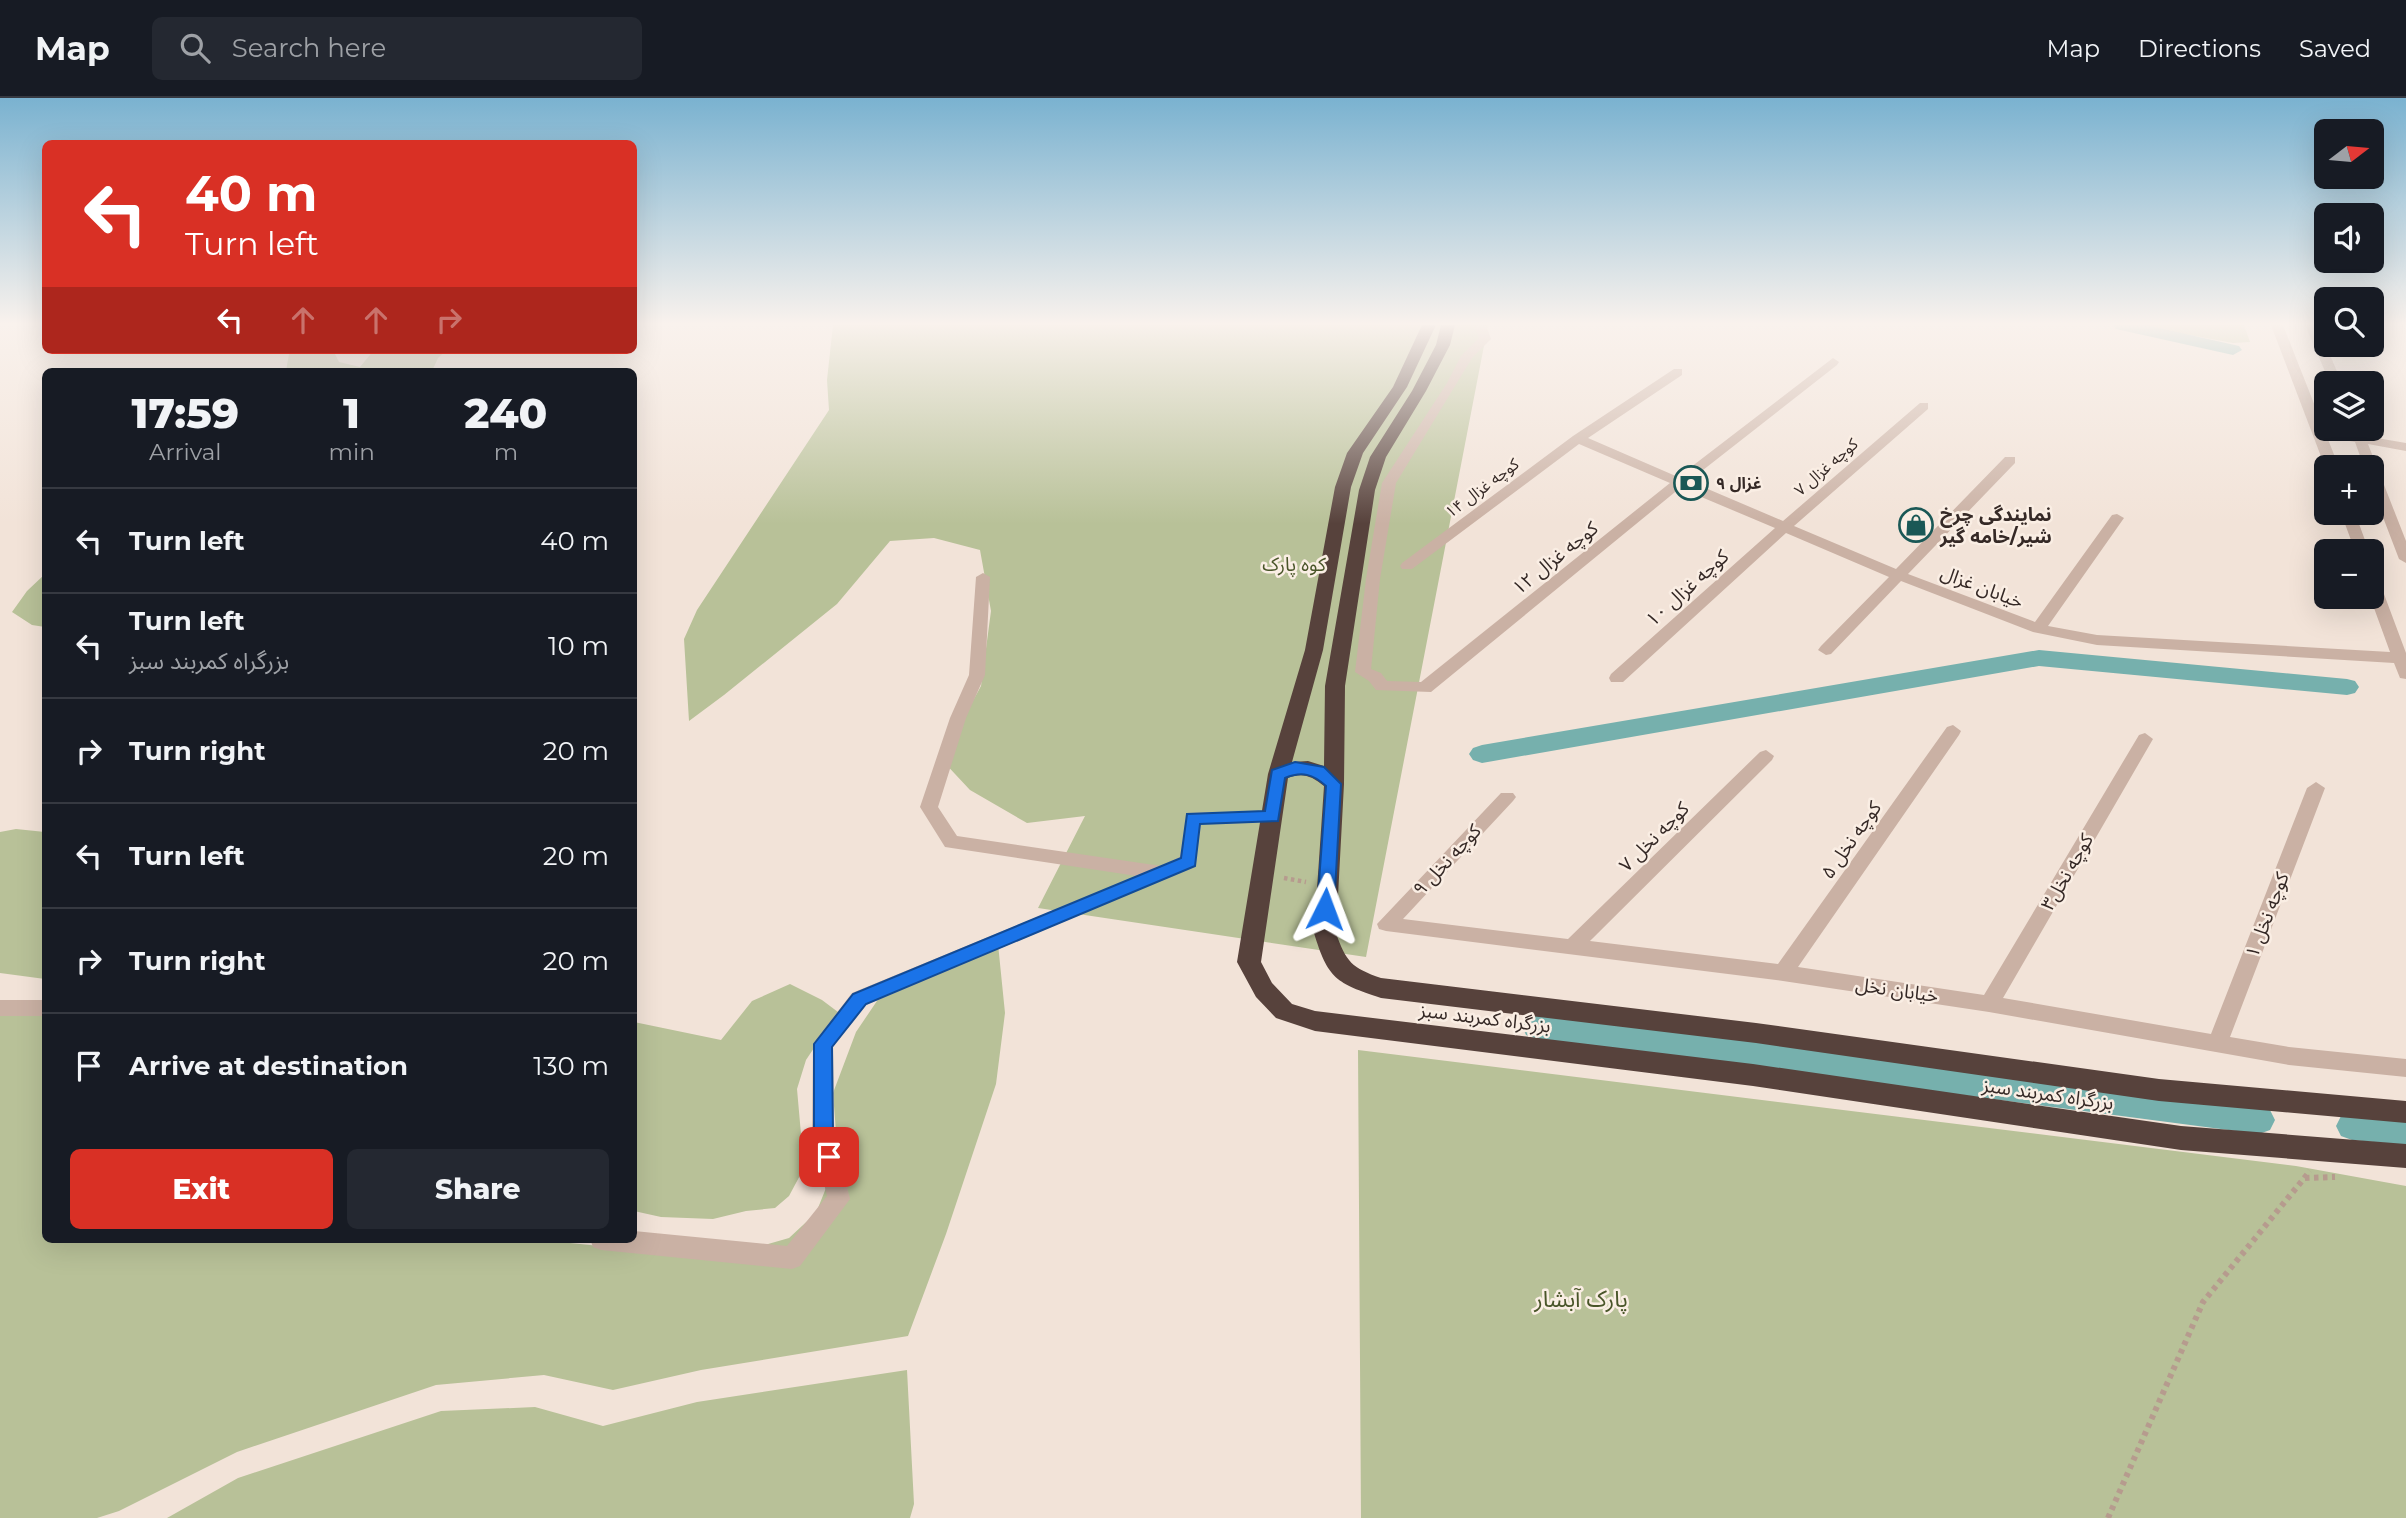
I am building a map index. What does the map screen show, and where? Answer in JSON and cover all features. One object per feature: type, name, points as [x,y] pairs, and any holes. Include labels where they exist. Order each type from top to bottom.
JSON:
[{"type":"highway","name":"بزرگراه کمربند سبز","points":[[1397,391],[1355,453],[1343,487],[1314,650],[1278,774],[1249,962],[1264,990],[1284,1012],[1315,1021],[1753,1075],[2182,1138],[2406,1157]]},
{"type":"highway","name":"بزرگراه کمربند سبز","points":[[1419,391],[1378,457],[1367,490],[1335,685],[1334,784],[1325,933],[1331,954],[1344,975],[1381,988],[1756,1033],[2159,1090],[2406,1112]]},
{"type":"highway","points":[[1278,774],[1295,768],[1310,768],[1325,775],[1334,784]]},
{"type":"street","name":"کوچه غزال ۱۲","points":[[1448,391],[1389,484],[1373,579],[1363,672],[1375,677],[1382,686],[1425,688],[1795,391]]},
{"type":"street","name":"کوچه غزال ۱۴","points":[[1406,566],[1578,439],[1649,391]]},
{"type":"street","points":[[2303,391],[2314,419]]},
{"type":"street","name":"کوچه غزال ۷","points":[[1784,527],[1924,406]]},
{"type":"street","name":"خیابان غزال","points":[[1578,439],[1900,576],[2039,629],[2097,640],[2399,657]]},
{"type":"street","points":[[2362,441],[2406,559]]},
{"type":"street","points":[[2384,441],[2406,447]]},
{"type":"street","points":[[1826,650],[2010,460]]},
{"type":"street","points":[[2039,629],[2117,519]]},
{"type":"street","name":"کوچه غزال ۱۰","points":[[1617,678],[1784,527]]},
{"type":"street","points":[[983,578],[977,675],[958,718],[929,807],[951,842],[1163,873]]},
{"type":"street","points":[[2382,609],[2406,674]]},
{"type":"street","name":"کوچه نخل ۵","points":[[1783,973],[1954,731]]},
{"type":"street","name":"کوچه نخل۳","points":[[1989,1004],[2145,739]]},
{"type":"street","name":"کوچه نخل ۷","points":[[1572,947],[1766,756]]},
{"type":"street","name":"کوچه نخل ۱","points":[[2218,1042],[2316,788]]},
{"type":"street","name":"کوچه نخل ۹","points":[[1387,923],[1507,797]]},
{"type":"street","points":[[637,1243],[792,1258],[839,1199],[824,1135],[823,1044],[859,999],[1189,861],[1193,818],[1272,817]]},
{"type":"street","name":"خیابان نخل","points":[[1387,923],[1783,973],[1989,1004],[2289,1056],[2406,1068]]},
{"type":"street","points":[[0,1008],[42,1008]]},
{"type":"path","points":[[1262,875],[1326,885]]},
{"type":"path","points":[[2108,1518],[2203,1302],[2304,1178]]},
{"type":"green space","name":"کوه پارک","points":[[828,391],[1475,391],[1366,957],[1038,908],[1085,816],[1027,823],[970,790],[941,759],[981,686],[991,611],[980,550],[934,538],[890,541],[837,604],[689,721],[684,639],[697,610],[829,410]]},
{"type":"green space","points":[[42,577],[42,627],[32,625],[12,612],[27,591]]},
{"type":"green space","points":[[16,829],[42,832],[42,979],[0,973],[0,832]]},
{"type":"green space","points":[[998,944],[1005,1013],[996,1084],[946,1234],[908,1336],[701,1370],[613,1390],[544,1375],[436,1385],[237,1452],[119,1511],[97,1518],[0,1518],[0,1007],[42,1004],[42,1243],[570,1243],[678,1254],[747,1250],[789,1238],[816,1213],[838,1158],[833,1093],[856,1032],[881,995]]},
{"type":"green space","points":[[790,984],[822,1000],[838,1012],[806,1060],[797,1089],[804,1168],[789,1196],[775,1208],[746,1211],[713,1219],[661,1217],[637,1212],[637,1023],[721,1040],[752,1001]]},
{"type":"green space","name":"پارک آبشار","points":[[1358,1050],[2296,1166],[2406,1186],[2406,1518],[1361,1518]]},
{"type":"green space","points":[[907,1370],[914,1504],[910,1518],[167,1518],[238,1478],[441,1411],[535,1407],[603,1426],[697,1402]]},
{"type":"waterway","points":[[1482,754],[2039,658],[2347,687]]},
{"type":"waterway","points":[[1537,1026],[2259,1120]]},
{"type":"waterway","points":[[2352,1126],[2406,1131]]},
{"type":"place","name":"غزال ۹","points":[[1691,483]]},
{"type":"place","name":"نمایندگی چرخ شیر/خامه گیر","points":[[1916,525]]},
{"type":"route","points":[[829,1157],[824,1135],[823,1044],[859,999],[1189,861],[1193,818],[1272,817],[1278,774],[1295,768],[1319,771],[1334,784],[1325,909]]}]
